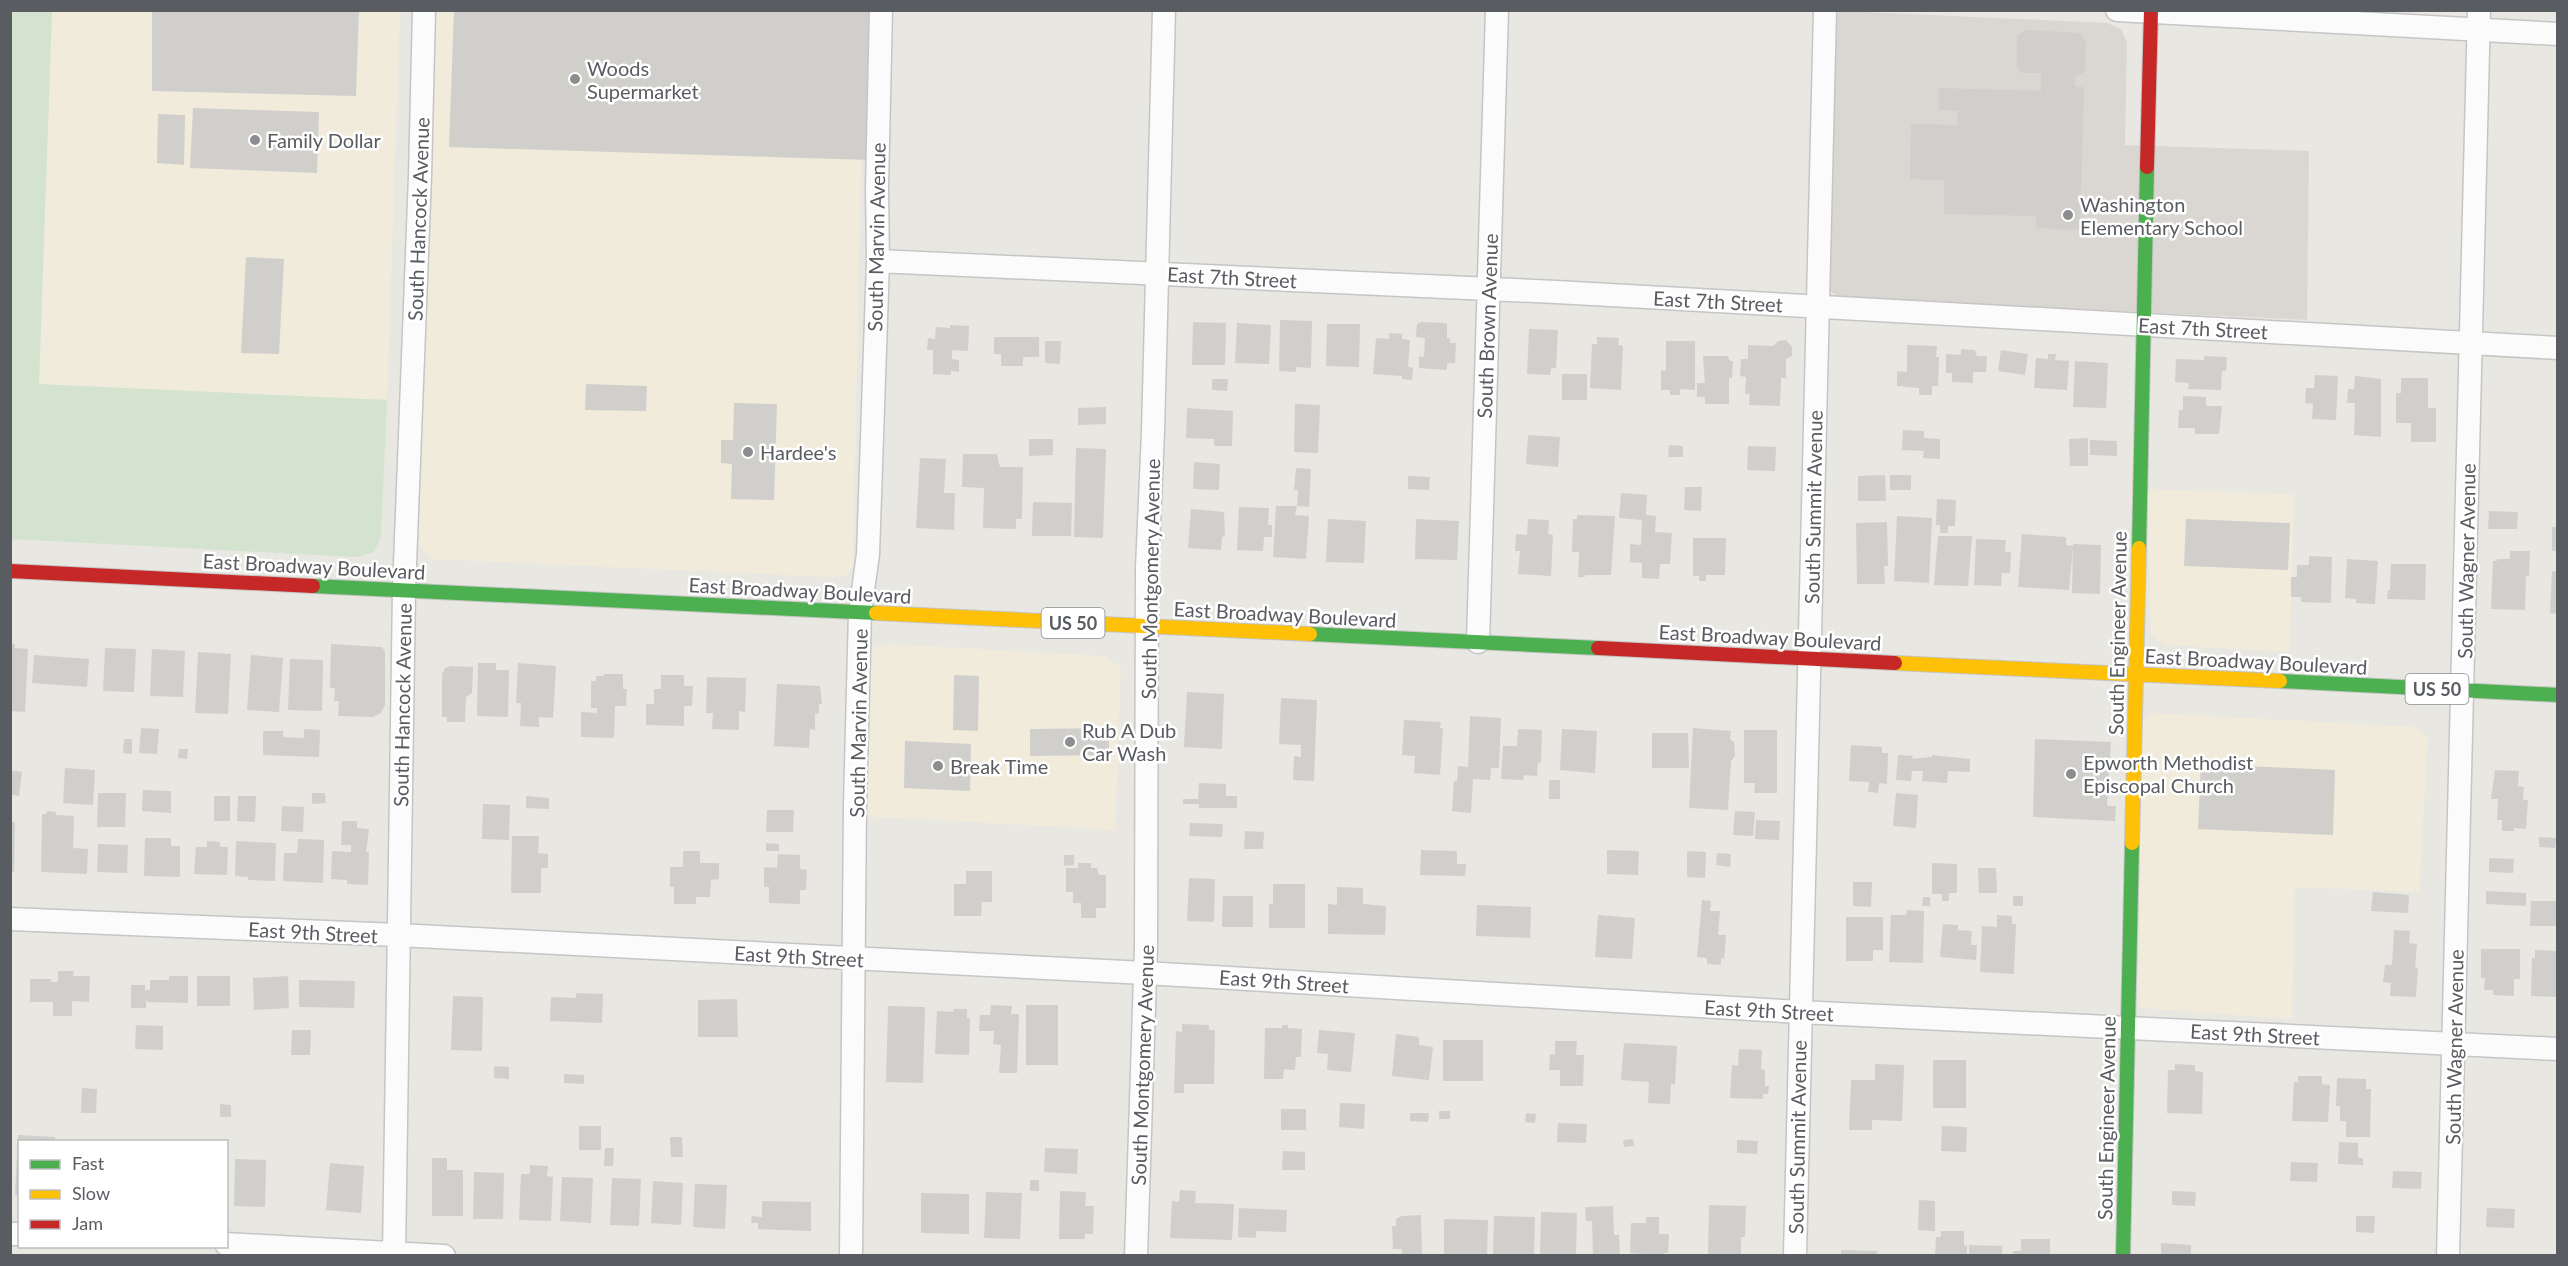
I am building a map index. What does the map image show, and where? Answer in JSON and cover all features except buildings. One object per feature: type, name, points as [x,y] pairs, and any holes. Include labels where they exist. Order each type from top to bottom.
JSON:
[{"type":"main road","name":"South Engineer Avenue","points":[[2122,1256],[2151,11]]},
{"type":"main road","name":"East Broadway Boulevard","points":[[10,571],[2558,695]]},
{"type":"street","name":"South Hancock Avenue","points":[[394,1254],[404,590],[421,165],[424,10]]},
{"type":"street","name":"South Marvin Avenue","points":[[851,1256],[853,959],[860,612],[868,554],[878,261],[877,188],[881,10]]},
{"type":"street","name":"South Montgomery Avenue","points":[[1136,1256],[1145,973],[1146,626],[1164,10]]},
{"type":"street","name":"South Brown Avenue","points":[[1478,642],[1497,10]]},
{"type":"street","name":"South Summit Avenue","points":[[1795,1256],[1825,10]]},
{"type":"street","points":[[2117,10],[2479,20],[2558,34]]},
{"type":"street","name":"South Wagner Avenue","points":[[2448,1256],[2479,20]]},
{"type":"street","name":"East 7th Street","points":[[878,261],[1818,307],[2558,348]]},
{"type":"street","name":"East 9th Street","points":[[10,919],[398,935],[1145,973],[1800,1012],[2558,1048]]},
{"type":"street","points":[[228,1245],[444,1256]]},
{"type":"shaded area","points":[[52,11],[400,11],[387,400],[39,385]]},
{"type":"shaded area","points":[[429,11],[864,11],[853,566],[845,576],[431,559],[419,545],[417,528]]},
{"type":"shaded area","name":"Washington Elementary School","points":[[1841,11],[2107,23],[2121,29],[2127,42],[2125,145],[2309,151],[2307,320],[1841,298],[1830,291],[1826,280],[1833,17]]},
{"type":"shaded area","points":[[2147,489],[2294,494],[2290,652],[2166,645],[2151,636]]},
{"type":"shaded area","points":[[891,644],[1107,656],[1121,668],[1115,830],[859,816],[865,659],[874,647]]},
{"type":"shaded area","points":[[2154,713],[2414,727],[2428,737],[2419,892],[2295,887],[2292,1019],[2139,1008],[2141,722]]},
{"type":"green space","points":[[11,10],[52,11],[39,384],[387,400],[381,537],[374,552],[357,557],[11,539]]},
{"type":"traffic: fast","points":[[2139,548],[2147,167]]},
{"type":"traffic: fast","points":[[313,586],[876,613]]},
{"type":"traffic: fast","points":[[1310,634],[1598,648]]},
{"type":"traffic: fast","points":[[2280,681],[2558,695]]},
{"type":"traffic: fast","points":[[2123,1256],[2132,843]]},
{"type":"traffic: slow","points":[[2132,843],[2139,548]]},
{"type":"traffic: slow","points":[[876,613],[1310,634]]},
{"type":"traffic: slow","points":[[1895,663],[2280,681]]},
{"type":"traffic: jam","points":[[2147,167],[2151,10]]},
{"type":"traffic: jam","points":[[10,571],[313,586]]},
{"type":"traffic: jam","points":[[1598,648],[1895,663]]},
{"type":"place","name":"Woods Supermarket","points":[[575,79]]},
{"type":"place","name":"Family Dollar","points":[[255,140]]},
{"type":"place","name":"Washington Elementary School","points":[[2068,215]]},
{"type":"place","name":"Hardee's","points":[[748,452]]},
{"type":"place","name":"Rub A Dub Car Wash","points":[[1070,742]]},
{"type":"place","name":"Break Time","points":[[938,766]]},
{"type":"place","name":"Epworth Methodist Episcopal Church","points":[[2071,774]]}]
